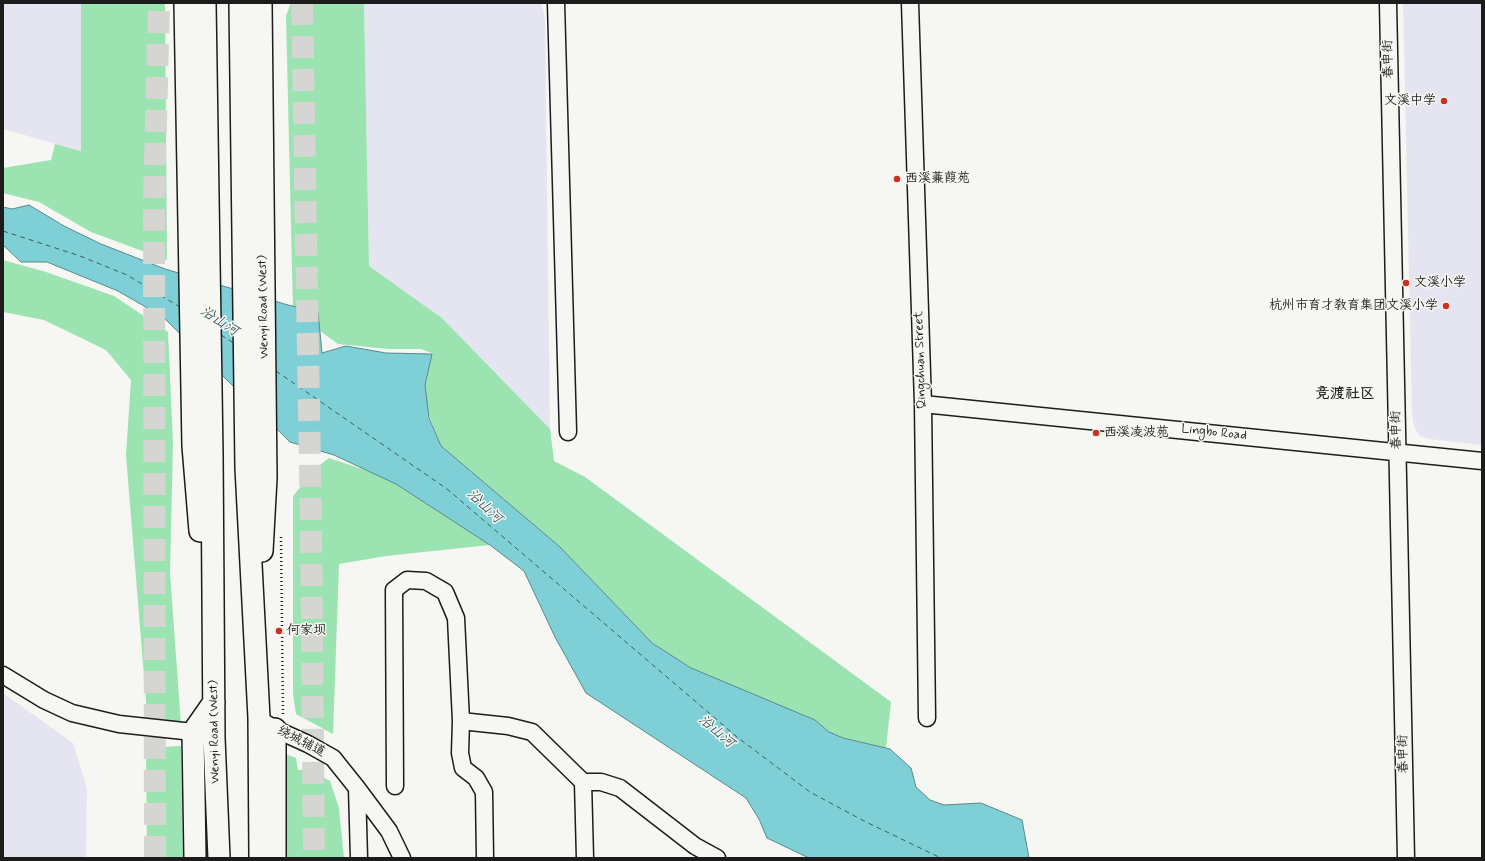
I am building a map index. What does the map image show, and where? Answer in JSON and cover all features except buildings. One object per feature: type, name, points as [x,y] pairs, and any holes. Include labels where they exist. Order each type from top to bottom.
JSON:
[{"type":"main road","name":"Wenyi Road (West)","points":[[185,3],[193,446],[204,566],[213,606]]},
{"type":"main road","name":"Wenyi Road (West)","points":[[205,3],[212,454],[214,738],[219,858]]},
{"type":"main road","name":"Wenyi Road (West)","points":[[240,3],[246,468],[253,611],[272,727],[260,858]]},
{"type":"main road","name":"Wenyi Road (West)","points":[[253,611],[261,576],[266,478],[261,137],[261,3]]},
{"type":"main road","points":[[195,858],[193,732],[214,702]]},
{"type":"main road","points":[[272,727],[275,858]]},
{"type":"street","points":[[556,3],[568,432]]},
{"type":"street","name":"Qingchuan Street","points":[[910,3],[923,404],[928,718]]},
{"type":"street","name":"春申街","points":[[1388,3],[1406,858]]},
{"type":"street","name":"Lingbo Road","points":[[923,404],[1482,460]]},
{"type":"street","points":[[396,786],[394,590],[407,580],[426,581],[445,592],[456,618],[461,721],[460,753],[463,768],[476,778],[484,792],[485,858]]},
{"type":"street","points":[[3,675],[44,700],[72,713],[119,724],[193,732],[214,738]]},
{"type":"street","points":[[461,721],[508,726],[532,732],[583,782],[585,858]]},
{"type":"street","name":"绕城辅道","points":[[272,727],[333,758],[389,831],[402,858]]},
{"type":"street","points":[[583,782],[601,782],[620,788],[695,852],[717,858]]},
{"type":"street","points":[[357,788],[359,858]]},
{"type":"path","points":[[272,727],[281,534]]},
{"type":"shaded area","points":[[3,3],[81,3],[81,151],[3,129]]},
{"type":"shaded area","points":[[364,3],[541,3],[545,18],[550,429],[442,318],[369,266]]},
{"type":"shaded area","points":[[1403,3],[1482,3],[1482,445],[1429,439],[1420,436],[1414,427],[1412,414]]},
{"type":"shaded area","points":[[3,693],[73,743],[87,788],[86,858],[3,858]]},
{"type":"green space","points":[[81,3],[165,3],[167,260],[91,232],[39,202],[3,193],[3,168],[51,160],[55,144],[81,151]]},
{"type":"green space","points":[[291,3],[364,3],[369,266],[442,318],[550,429],[554,461],[585,477],[891,702],[886,748],[843,738],[829,732],[815,720],[691,668],[652,643],[560,547],[441,446],[429,415],[425,385],[432,353],[421,349],[388,349],[338,344],[293,311],[286,16]]},
{"type":"green space","points":[[3,260],[46,272],[114,296],[168,332],[173,443],[170,573],[181,725],[147,713],[126,455],[131,380],[106,350],[44,320],[3,312]]},
{"type":"green space","points":[[329,458],[365,470],[396,484],[490,545],[386,556],[339,564],[333,734],[296,714],[293,694],[293,496],[317,467]]},
{"type":"green space","points":[[181,746],[183,858],[147,858],[146,748]]},
{"type":"green space","points":[[285,754],[296,758],[298,770],[309,770],[330,781],[339,808],[344,858],[287,858]]},
{"type":"water","name":"沿山河","points":[[29,205],[64,226],[101,244],[165,269],[288,305],[318,312],[322,353],[346,346],[386,353],[432,354],[425,385],[429,418],[441,446],[560,547],[652,643],[691,668],[815,720],[829,732],[843,738],[890,749],[911,768],[916,787],[930,800],[944,805],[981,803],[1022,820],[1029,858],[809,858],[767,838],[759,819],[746,798],[586,693],[555,637],[524,571],[490,545],[396,484],[334,455],[290,442],[163,317],[118,291],[47,262],[21,262],[3,245],[3,207],[12,209]]},
{"type":"ferry route","points":[[3,231],[80,256],[127,275],[180,307]]},
{"type":"ferry route","points":[[221,335],[235,344]]},
{"type":"ferry route","points":[[276,371],[447,489],[737,737],[810,792],[864,821],[941,858]]},
{"type":"tunnel","points":[[155,858],[154,199],[159,3]]},
{"type":"tunnel","points":[[302,3],[311,524],[314,858]]},
{"type":"place","name":"文溪中学","points":[[1444,101]]},
{"type":"place","name":"西溪蒹葭苑","points":[[897,179]]},
{"type":"place","name":"文溪小学","points":[[1406,283]]},
{"type":"place","name":"杭州市育才教育集团文溪小学","points":[[1446,306]]},
{"type":"place","name":"西溪凌波苑","points":[[1096,433]]},
{"type":"place","name":"何家坝","points":[[279,631]]},
{"type":"district","name":"竞渡社区","points":[[1345,395]]}]
